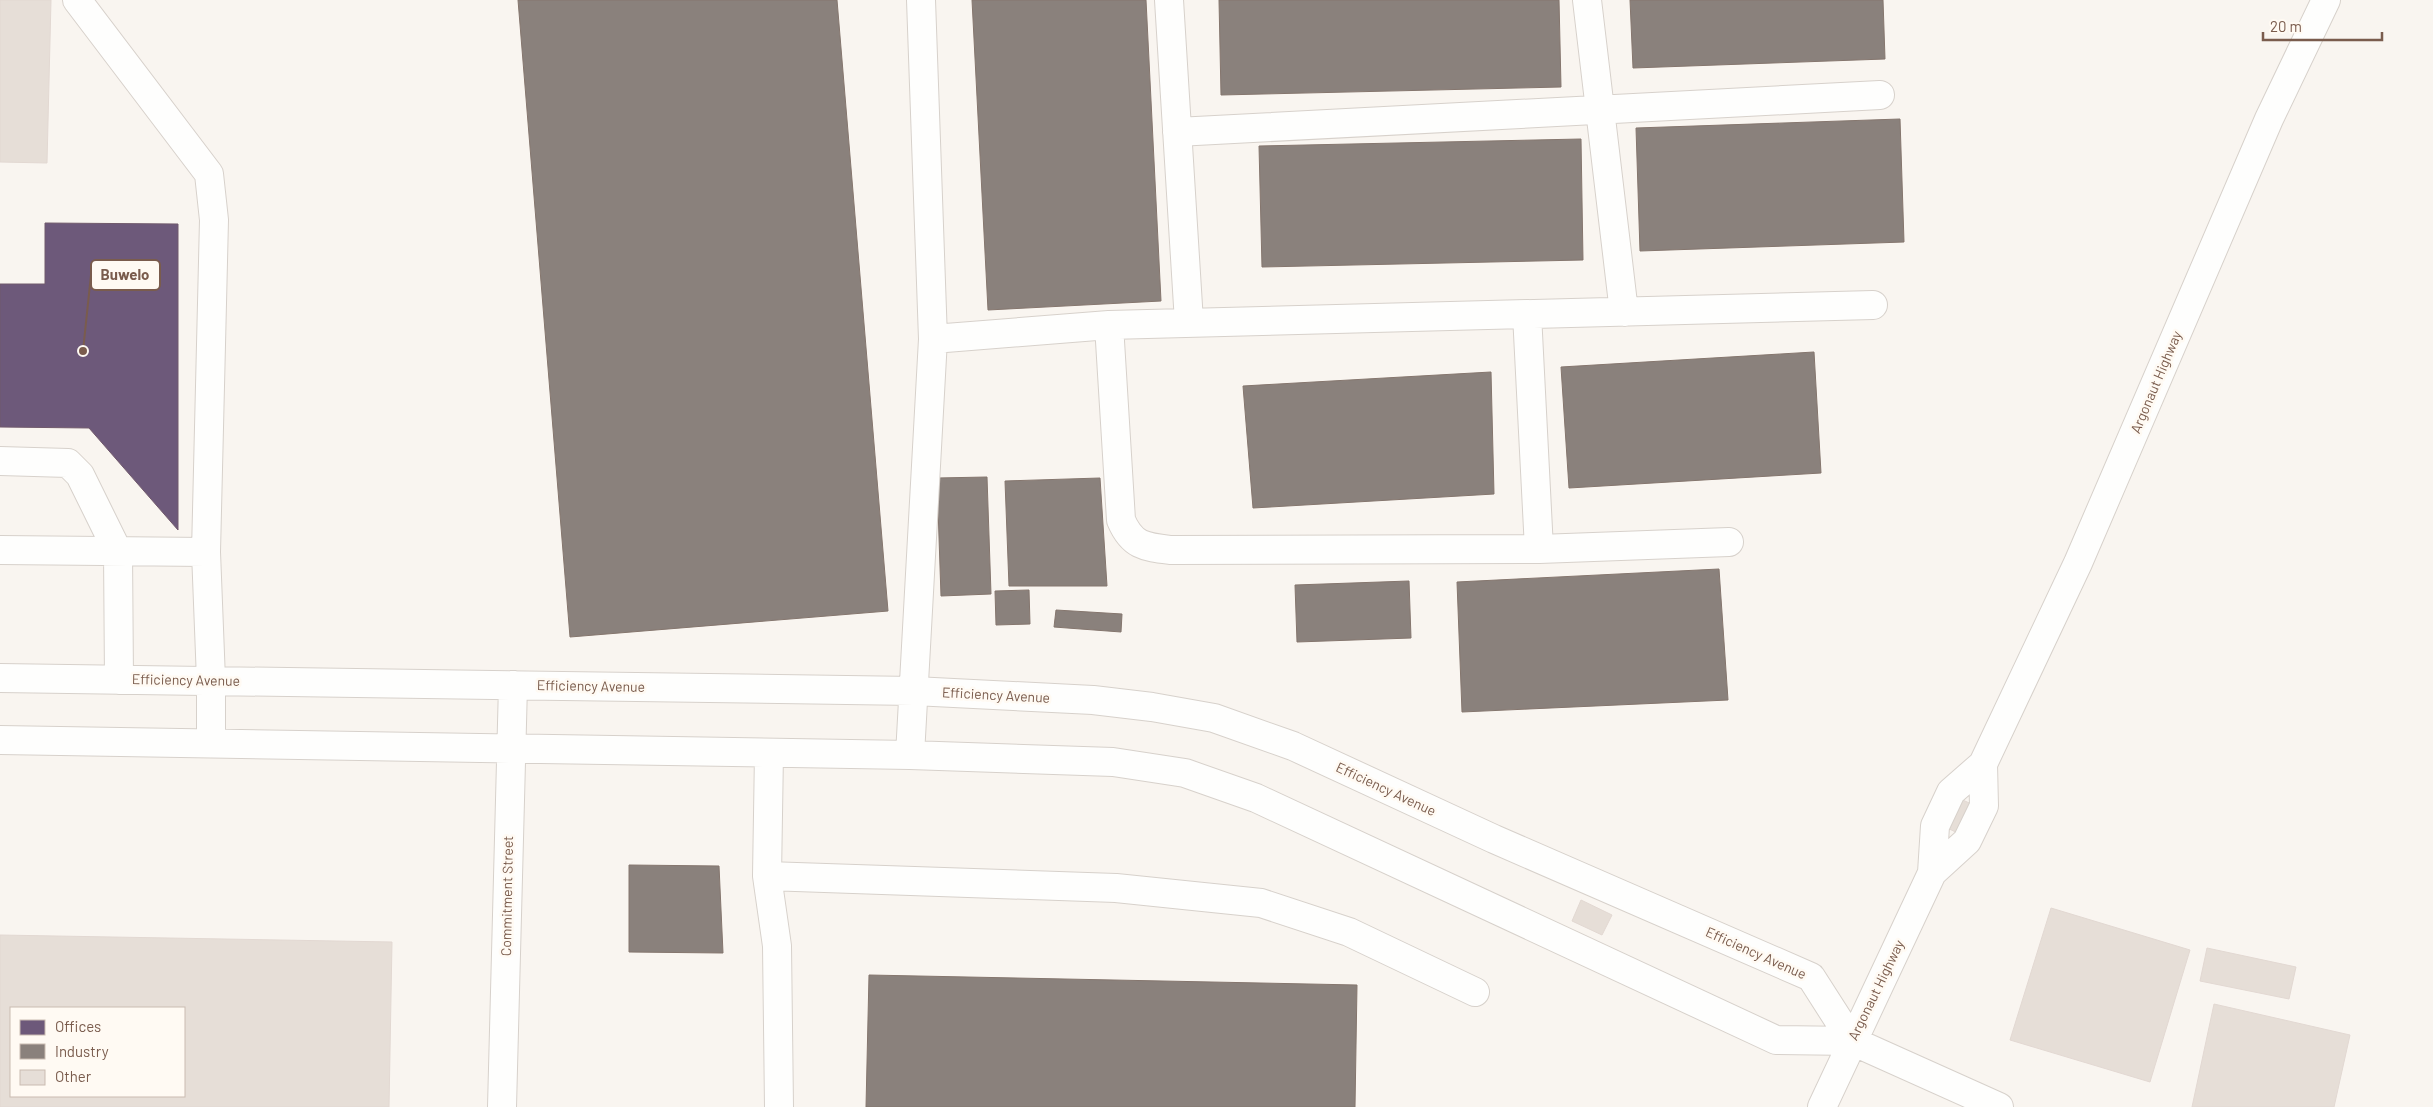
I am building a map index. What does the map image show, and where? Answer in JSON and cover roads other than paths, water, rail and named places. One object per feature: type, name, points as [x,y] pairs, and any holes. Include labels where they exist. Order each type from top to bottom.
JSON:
[{"type":"street","points":[[77,0],[208,174],[214,220],[206,552],[211,680],[210,744]]},
{"type":"street","points":[[910,755],[933,339],[921,0]]},
{"type":"street","points":[[1169,0],[1189,322]]},
{"type":"street","points":[[1587,0],[1624,312]]},
{"type":"street","name":"Argonaut Highway","points":[[1822,1107],[1932,873],[1935,826],[1951,792],[1983,764],[2082,554],[2269,119],[2326,0]]},
{"type":"street","points":[[1177,132],[1880,95]]},
{"type":"street","points":[[933,339],[1109,325],[1189,322],[1873,305]]},
{"type":"street","points":[[1527,314],[1539,549]]},
{"type":"street","points":[[1109,325],[1121,520],[1127,534],[1137,543],[1151,548],[1171,550],[1539,549],[1729,542]]},
{"type":"street","points":[[0,461],[68,463],[80,475],[118,552],[120,680]]},
{"type":"street","points":[[0,550],[206,552]]},
{"type":"street","name":"Efficiency Avenue","points":[[0,678],[914,691],[1092,700],[1152,707],[1214,718],[1293,746],[1494,838],[1811,977],[1852,1041]]},
{"type":"street","name":"Commitment Street","points":[[502,1107],[513,685]]},
{"type":"street","points":[[0,740],[910,755],[1113,762],[1185,773],[1256,798],[1776,1040],[1852,1041],[1999,1107]]},
{"type":"street","points":[[769,753],[767,876],[777,946],[779,1107]]},
{"type":"street","name":"Argonaut Highway","points":[[1932,873],[1967,841],[1984,806],[1983,764]]},
{"type":"street","points":[[767,876],[1116,888],[1261,903],[1349,932],[1474,992]]},
{"type":"place","name":"Buwelo","points":[[83,351]]}]
